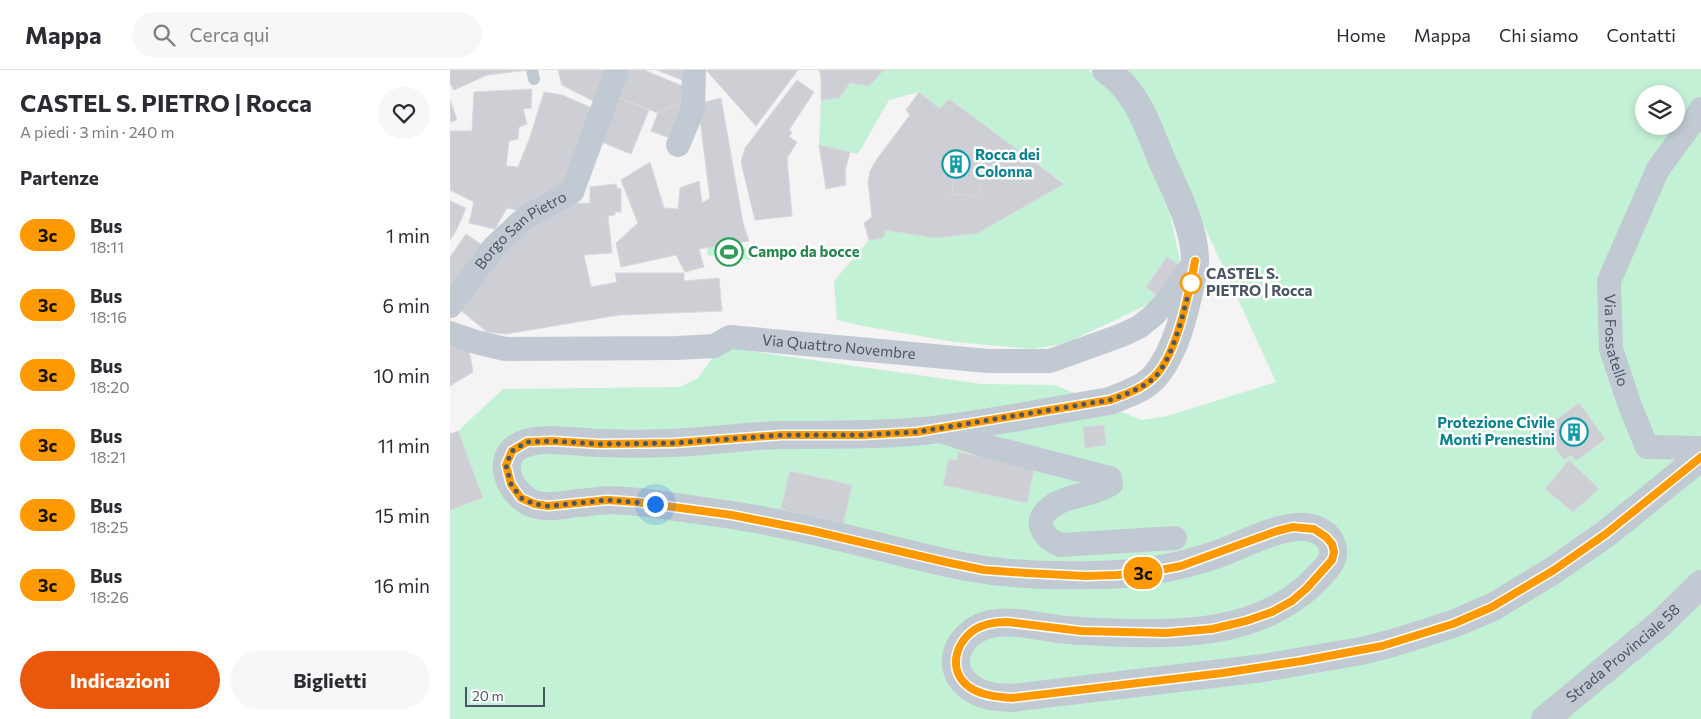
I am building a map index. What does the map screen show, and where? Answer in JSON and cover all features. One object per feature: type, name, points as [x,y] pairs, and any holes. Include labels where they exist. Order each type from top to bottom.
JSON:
[{"type":"street","name":"Borgo San Pietro","points":[[450,306],[494,247],[526,217],[572,192],[618,70]]},
{"type":"street","points":[[678,144],[693,109],[694,70]]},
{"type":"street","points":[[1106,70],[1126,88],[1145,118],[1184,212],[1193,245],[1195,261],[1186,304],[1175,339],[1156,376],[1147,383],[1125,396],[1110,400],[938,430],[862,435],[736,437],[674,443],[600,444],[552,441],[527,442],[512,451],[506,465],[511,484],[521,498],[535,504],[548,506],[607,500],[732,515],[813,531],[984,570],[1086,576],[1150,572],[1181,566],[1293,527],[1314,529],[1326,537],[1332,544],[1334,552],[1332,560],[1307,588],[1292,601],[1272,612],[1246,621],[1212,629],[1166,633],[1081,631],[1007,622],[998,622],[975,629],[966,638],[956,654],[955,666],[960,676],[966,684],[979,692],[991,696],[1012,698],[1231,672],[1302,661],[1382,646],[1453,624],[1492,607],[1554,570],[1607,533],[1701,457]]},
{"type":"street","name":"Via Fossatello","points":[[1701,108],[1695,119],[1658,168],[1609,281],[1611,349],[1630,406],[1647,447],[1701,448]]},
{"type":"street","name":"Via Quattro Novembre","points":[[450,334],[504,349],[677,348],[714,346],[730,337],[988,361],[1050,361],[1139,327],[1154,315],[1172,294],[1195,261]]},
{"type":"street","points":[[938,430],[990,447],[1110,478],[1111,484],[1104,489],[1062,501],[1042,516],[1040,524],[1047,539],[1060,545],[1174,538]]},
{"type":"street","name":"Strada Provinciale 58","points":[[1544,719],[1660,624],[1701,584]]},
{"type":"green space","points":[[884,70],[1088,70],[1109,88],[1126,109],[1152,158],[1162,185],[1181,266],[1167,257],[1146,287],[1160,297],[1141,308],[1064,344],[1032,349],[954,342],[837,320],[834,281],[869,240],[864,223],[872,217],[868,182],[870,171],[928,128],[940,109],[919,92],[889,100],[858,154],[819,145],[821,100],[839,98],[850,83],[869,86]],"holes":[[[1046,170],[1064,183],[1051,191]]]},
{"type":"green space","points":[[1129,70],[1701,70],[1701,719],[450,719],[450,510],[483,498],[458,431],[503,389],[680,387],[698,378],[715,354],[736,349],[981,384],[1054,385],[1142,420],[1167,416],[1276,382],[1138,82]]},
{"type":"green space","name":"Campo da bocce","points":[[708,245],[752,249],[751,260],[707,255]]},
{"type":"building","points":[[450,70],[529,70],[487,75],[454,90],[450,83]]},
{"type":"building","points":[[558,70],[612,70],[601,105],[562,85]]},
{"type":"building","points":[[624,70],[644,70],[685,87],[683,102],[658,113],[615,96]]},
{"type":"building","points":[[657,70],[686,70],[682,80]]},
{"type":"building","points":[[706,70],[798,70],[756,126]]},
{"type":"building","points":[[819,70],[884,70],[869,86],[850,83],[839,98],[821,100],[821,76]]},
{"type":"building","points":[[797,80],[814,92],[789,130],[792,132],[789,137],[797,142],[787,158],[792,216],[755,220],[741,162],[745,148]]},
{"type":"building","points":[[532,89],[531,108],[523,109],[527,124],[519,127],[518,139],[509,141],[506,166],[518,167],[530,137],[544,92],[562,95],[599,111],[569,185],[527,212],[507,208],[495,229],[469,223],[474,202],[450,190],[450,131],[472,131],[474,92]]},
{"type":"building","name":"Rocca dei Colonna","points":[[919,92],[940,109],[949,99],[1064,184],[978,233],[935,238],[886,230],[883,238],[869,240],[864,223],[872,217],[868,182],[870,171],[910,115],[906,110]]},
{"type":"building","points":[[615,96],[649,110],[631,154],[597,140]]},
{"type":"building","points":[[721,98],[743,223],[749,241],[699,249],[704,267],[685,272],[676,255],[621,267],[616,243],[638,223],[621,180],[650,162],[664,208],[678,209],[680,188],[699,181],[702,203],[710,198],[698,104]]},
{"type":"building","points":[[450,100],[457,120],[450,122]]},
{"type":"building","points":[[683,102],[672,139],[651,131],[658,113]]},
{"type":"building","points":[[819,145],[850,152],[845,171],[846,185],[826,189]]},
{"type":"building","points":[[954,169],[982,171],[980,196],[952,194]]},
{"type":"building","points":[[616,184],[617,188],[621,189],[621,212],[615,212],[615,215],[608,216],[612,253],[584,255],[591,287],[617,282],[615,273],[684,273],[684,281],[719,278],[722,311],[619,315],[506,334],[487,332],[458,308],[526,227],[573,204],[590,203],[590,187]]},
{"type":"building","points":[[450,201],[466,208],[457,229],[450,226]]},
{"type":"building","points":[[450,226],[457,229],[450,240]]},
{"type":"building","points":[[466,234],[485,247],[450,296],[450,257]]},
{"type":"building","points":[[1167,257],[1181,266],[1160,297],[1146,287]]},
{"type":"building","points":[[450,340],[469,349],[473,372],[450,386]]},
{"type":"building","name":"Protezione Civile Monti Prenestini","points":[[1579,403],[1605,439],[1576,461],[1571,455],[1564,460],[1545,435],[1552,430],[1549,425]]},
{"type":"building","points":[[1104,425],[1106,445],[1085,448],[1083,427]]},
{"type":"building","points":[[458,431],[483,498],[450,510],[450,434]]},
{"type":"building","points":[[959,452],[1034,469],[1027,503],[943,485],[949,459],[957,460]]},
{"type":"building","name":"Protezione Civile Monti Prenestini","points":[[1569,460],[1599,489],[1573,512],[1545,489]]},
{"type":"building","points":[[790,471],[852,485],[843,524],[781,509]]},
{"type":"bus line","name":"3c","points":[[1195,261],[1186,304],[1175,339],[1164,362],[1156,376],[1125,396],[938,430],[917,432],[736,437],[674,443],[600,444],[552,441],[527,442],[512,451],[506,465],[511,484],[521,498],[535,504],[548,506],[607,500],[732,515],[826,533],[930,559],[984,570],[1086,576],[1150,572],[1181,566],[1216,555],[1277,531],[1293,527],[1314,529],[1326,537],[1332,544],[1334,552],[1332,560],[1323,572],[1292,601],[1272,612],[1246,621],[1212,629],[1190,632],[1124,633],[1056,629],[1007,622],[981,626],[975,629],[961,645],[956,654],[955,666],[966,684],[973,690],[986,695],[1012,698],[1263,668],[1393,644],[1453,624],[1492,607],[1554,570],[1607,533],[1701,457]]},
{"type":"place","name":"Rocca dei Colonna","points":[[956,164]]},
{"type":"place","name":"Campo da bocce","points":[[729,252]]},
{"type":"place","name":"CASTEL S. PIETRO | Rocca","points":[[1191,283]]},
{"type":"place","name":"Protezione Civile Monti Prenestini","points":[[1574,432]]},
{"type":"route","points":[[655,504],[607,500],[548,506],[535,504],[521,498],[511,484],[506,465],[512,451],[527,442],[552,441],[600,444],[674,443],[736,437],[917,432],[1110,400],[1125,396],[1156,376],[1175,339],[1191,283]]}]
